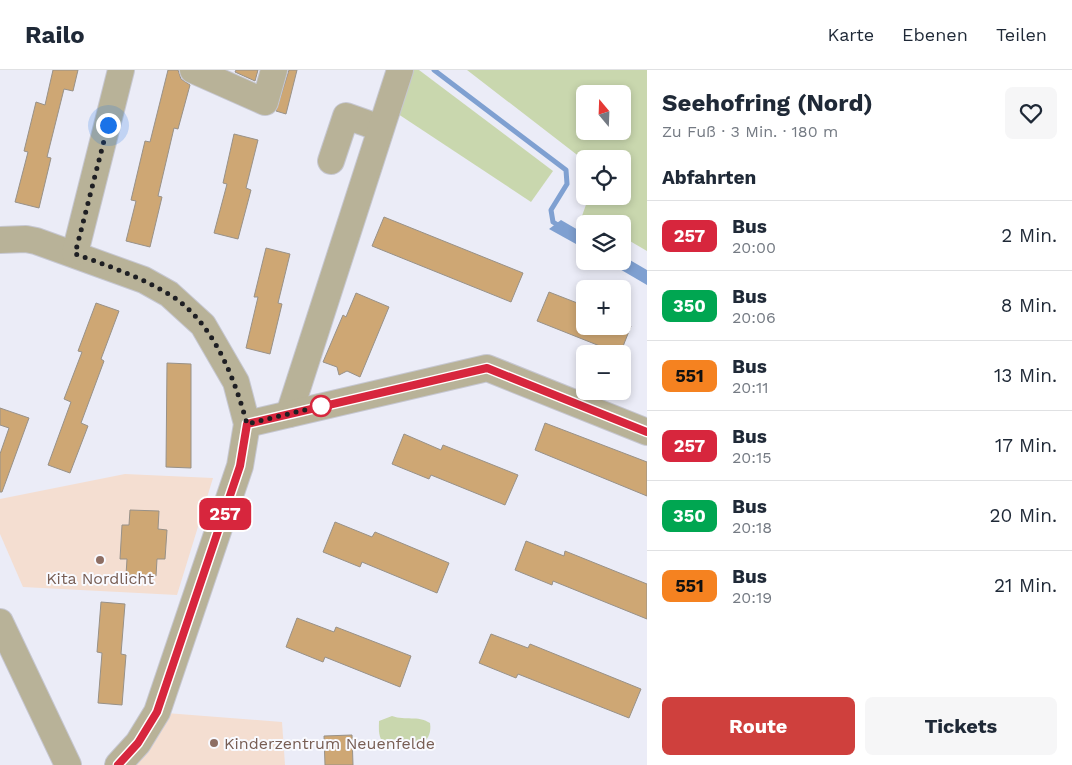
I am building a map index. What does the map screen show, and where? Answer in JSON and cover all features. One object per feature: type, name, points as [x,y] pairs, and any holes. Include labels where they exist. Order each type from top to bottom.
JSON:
[{"type":"street","points":[[75,254],[121,70]]},
{"type":"street","points":[[193,70],[224,76],[265,102],[274,70]]},
{"type":"street","points":[[289,414],[400,70]]},
{"type":"street","points":[[331,161],[346,116],[380,128]]},
{"type":"street","points":[[0,240],[26,239],[75,254],[144,280],[169,294],[203,324],[236,382],[247,424],[240,466],[157,712],[138,743],[118,765]]},
{"type":"street","points":[[247,424],[487,368],[647,432]]},
{"type":"street","points":[[0,622],[68,765]]},
{"type":"shaded area","name":"Kita Nordlicht","points":[[125,474],[213,478],[177,595],[23,587],[0,534],[0,499]]},
{"type":"shaded area","name":"Kinderzentrum Neuenfelde","points":[[166,713],[282,722],[285,765],[129,765]]},
{"type":"green space","points":[[410,70],[419,70],[553,171],[531,202],[392,110]]},
{"type":"green space","points":[[467,70],[647,70],[647,251],[631,242],[631,215],[582,215],[586,205],[631,205],[631,150],[576,150],[576,154]]},
{"type":"green space","points":[[392,716],[421,719],[430,723],[430,733],[426,740],[410,748],[386,745],[380,736],[379,721]]},
{"type":"water","points":[[561,220],[576,229],[576,244],[549,229]]},
{"type":"water","points":[[631,261],[647,270],[647,285],[621,270],[631,270]]},
{"type":"building","points":[[53,70],[78,70],[73,91],[64,89],[47,157],[51,158],[39,208],[15,202],[28,152],[24,151],[36,102],[45,105]]},
{"type":"building","points":[[168,70],[178,70],[181,79],[190,85],[178,129],[174,128],[158,196],[162,197],[150,247],[126,241],[136,201],[131,200],[145,141],[150,142]]},
{"type":"building","points":[[236,70],[258,70],[255,81],[235,72]]},
{"type":"building","points":[[289,70],[297,70],[286,114],[276,111]]},
{"type":"building","points":[[234,134],[258,140],[246,188],[251,190],[238,239],[214,233],[227,184],[223,183]]},
{"type":"building","points":[[384,217],[523,273],[511,302],[372,246]]},
{"type":"building","points":[[266,248],[290,254],[278,303],[282,304],[270,354],[246,348],[258,297],[254,297]]},
{"type":"building","points":[[549,292],[576,302],[576,335],[627,335],[624,345],[597,345],[537,321]]},
{"type":"building","points":[[356,293],[389,307],[360,377],[347,371],[339,375],[337,367],[323,362],[343,315],[346,317]]},
{"type":"building","points":[[96,303],[119,311],[101,359],[104,361],[81,423],[88,426],[70,473],[48,465],[71,402],[64,399],[82,352],[78,351]]},
{"type":"building","points":[[167,363],[191,364],[191,468],[166,467]]},
{"type":"building","points":[[0,408],[29,418],[2,492],[0,492],[0,454],[9,428],[0,425]]},
{"type":"building","points":[[545,423],[647,462],[647,496],[535,450]]},
{"type":"building","points":[[404,434],[441,450],[443,445],[518,475],[505,505],[431,475],[429,479],[392,464]]},
{"type":"building","points":[[130,510],[159,511],[158,529],[167,530],[165,559],[157,559],[156,576],[126,575],[127,559],[120,559],[122,525],[129,525]]},
{"type":"building","points":[[335,522],[372,537],[375,532],[449,563],[437,593],[362,562],[360,567],[323,552]]},
{"type":"building","points":[[526,541],[564,556],[565,551],[647,584],[647,619],[553,581],[552,585],[515,570]]},
{"type":"building","points":[[101,602],[125,604],[121,654],[126,655],[122,705],[98,703],[102,653],[97,652]]},
{"type":"building","points":[[297,618],[334,632],[336,627],[411,656],[400,687],[325,657],[323,662],[286,647]]},
{"type":"building","points":[[491,634],[528,648],[530,644],[641,689],[629,718],[518,674],[516,678],[479,663]]},
{"type":"building","points":[[352,735],[353,765],[325,765],[324,736]]},
{"type":"waterway","points":[[434,70],[566,170],[567,184],[551,210],[553,222],[561,227]]},
{"type":"bus line","name":"257","points":[[118,765],[138,743],[157,712],[240,466],[247,424],[487,368],[647,432]]},
{"type":"place","name":"Kita Nordlicht","points":[[100,560]]},
{"type":"place","name":"Kinderzentrum Neuenfelde","points":[[214,743]]},
{"type":"route","points":[[108,125],[75,254],[144,280],[169,294],[203,324],[236,382],[247,424],[321,406]]}]
